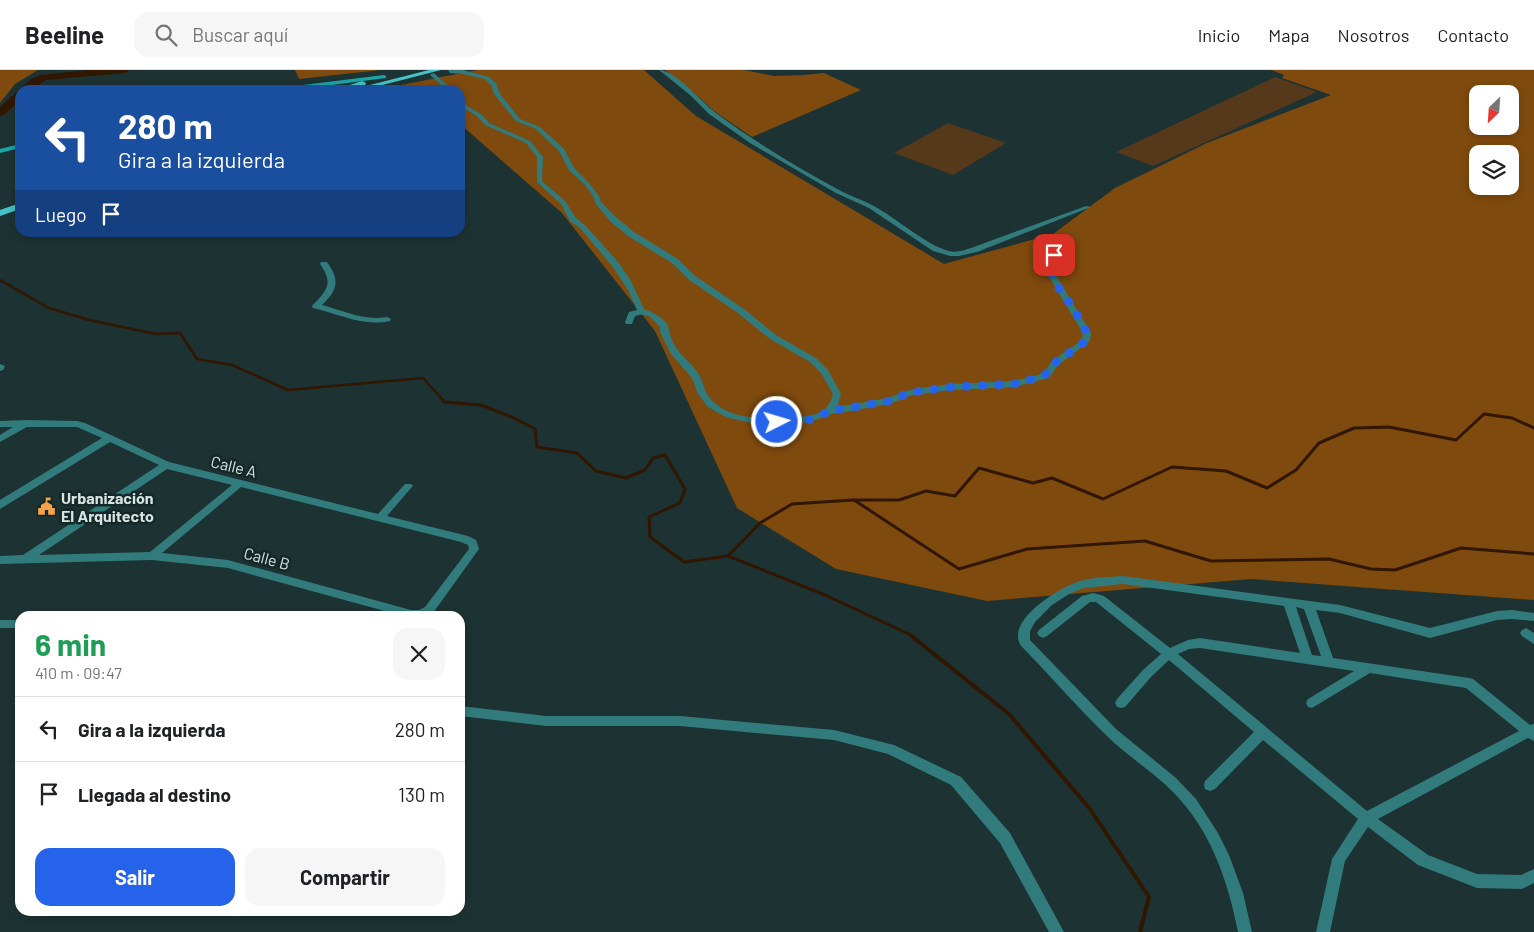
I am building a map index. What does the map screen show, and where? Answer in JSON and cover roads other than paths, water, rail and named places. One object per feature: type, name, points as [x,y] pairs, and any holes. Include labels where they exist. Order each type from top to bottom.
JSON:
[{"type":"main road","points":[[319,85],[384,77],[419,70]]},
{"type":"main road","points":[[377,85],[436,72]]},
{"type":"main road","points":[[356,85],[384,77]]},
{"type":"main road","points":[[0,151],[15,147]]},
{"type":"main road","points":[[0,208],[15,203]]},
{"type":"main road","points":[[0,213],[15,208]]},
{"type":"street","points":[[662,70],[692,94],[711,114],[752,142],[838,192],[871,208],[943,252],[959,254],[974,250],[1088,207]]},
{"type":"street","points":[[436,72],[446,85]]},
{"type":"street","points":[[450,72],[463,72],[487,78],[494,84],[505,105],[518,120],[538,128],[562,150],[571,169],[593,192],[598,204],[614,220],[631,234],[675,262],[691,277],[741,311],[773,337],[813,360],[825,372],[837,394],[835,403],[830,411]]},
{"type":"street","points":[[465,107],[480,115],[488,124],[524,139],[535,149],[540,157],[539,181],[563,200],[571,212],[572,219],[581,224],[592,239],[618,266],[633,290],[641,311]]},
{"type":"street","points":[[629,322],[632,314],[641,311],[650,313],[664,326],[676,354],[696,377],[702,394],[706,400],[718,409],[744,419],[777,422],[809,420],[830,411],[890,401],[909,393],[950,387],[1014,384],[1041,377],[1048,373],[1055,363],[1086,341],[1087,337],[1087,333],[1071,305],[1060,291],[1050,266],[1052,259],[1055,258],[1050,252]]},
{"type":"street","points":[[324,264],[332,280],[324,300],[316,306],[344,313],[354,318],[378,321],[387,318]]},
{"type":"street","points":[[0,436],[28,423]]},
{"type":"street","name":"Calle A","points":[[0,424],[77,424],[85,426],[166,465],[464,539]]},
{"type":"street","points":[[0,505],[109,438]]},
{"type":"street","points":[[26,558],[166,465]]},
{"type":"street","points":[[152,556],[240,483]]},
{"type":"street","points":[[380,518],[408,486]]},
{"type":"street","name":"Calle B","points":[[427,611],[474,549],[472,543],[464,539]]},
{"type":"street","name":"Calle B","points":[[0,560],[152,556],[228,564],[405,611]]},
{"type":"street","points":[[1245,932],[1241,908],[1215,836],[1198,810],[1178,788],[1113,733],[1030,648],[1024,641],[1024,631],[1031,619],[1054,598],[1065,591],[1083,584],[1099,581],[1124,580],[1340,609],[1430,633],[1444,631],[1489,616],[1509,614],[1534,617]]},
{"type":"street","points":[[1043,632],[1086,598],[1100,599],[1168,653],[1366,818],[1423,860],[1477,881],[1522,882],[1534,876]]},
{"type":"street","points":[[1288,601],[1308,659]]},
{"type":"street","points":[[1308,604],[1329,662]]},
{"type":"street","points":[[0,624],[15,624]]},
{"type":"street","points":[[1121,703],[1168,653],[1188,643],[1200,643],[1469,683],[1532,732],[1366,818],[1339,858],[1323,932]]},
{"type":"street","points":[[1312,703],[1368,668]]},
{"type":"street","points":[[465,712],[546,721],[680,721],[834,735],[890,749],[956,782],[1005,838],[1057,932]]},
{"type":"street","points":[[1210,785],[1262,732]]},
{"type":"waterway","points":[[30,85],[44,77],[125,70]]},
{"type":"waterway","points":[[0,113],[15,99]]},
{"type":"waterway","points":[[0,280],[49,308],[89,320],[156,334],[180,333],[197,359],[232,365],[288,390],[423,378],[443,400]]},
{"type":"waterway","points":[[442,399],[444,402],[481,405],[514,418],[535,429],[537,447],[577,453],[596,471],[626,478],[645,470],[653,458],[665,455],[685,489],[680,503],[649,517],[650,537],[684,562],[728,556]]},
{"type":"waterway","points":[[854,500],[899,500],[926,491],[955,496],[979,468],[1033,483],[1052,478],[1103,499],[1172,467],[1226,471],[1267,488],[1296,470],[1319,443],[1354,428],[1389,427],[1456,440],[1484,414],[1512,418],[1534,428]]},
{"type":"waterway","points":[[728,556],[760,523],[792,504],[854,500]]},
{"type":"waterway","points":[[854,500],[959,569],[1027,549],[1145,541],[1211,561],[1329,559],[1371,569],[1395,570],[1461,548],[1534,554]]},
{"type":"waterway","points":[[728,556],[825,595],[909,634]]},
{"type":"waterway","points":[[909,634],[1009,714],[1090,809],[1149,897],[1140,932]]},
{"type":"place","name":"Urbanización El Arquitecto","points":[[47,506]]}]
